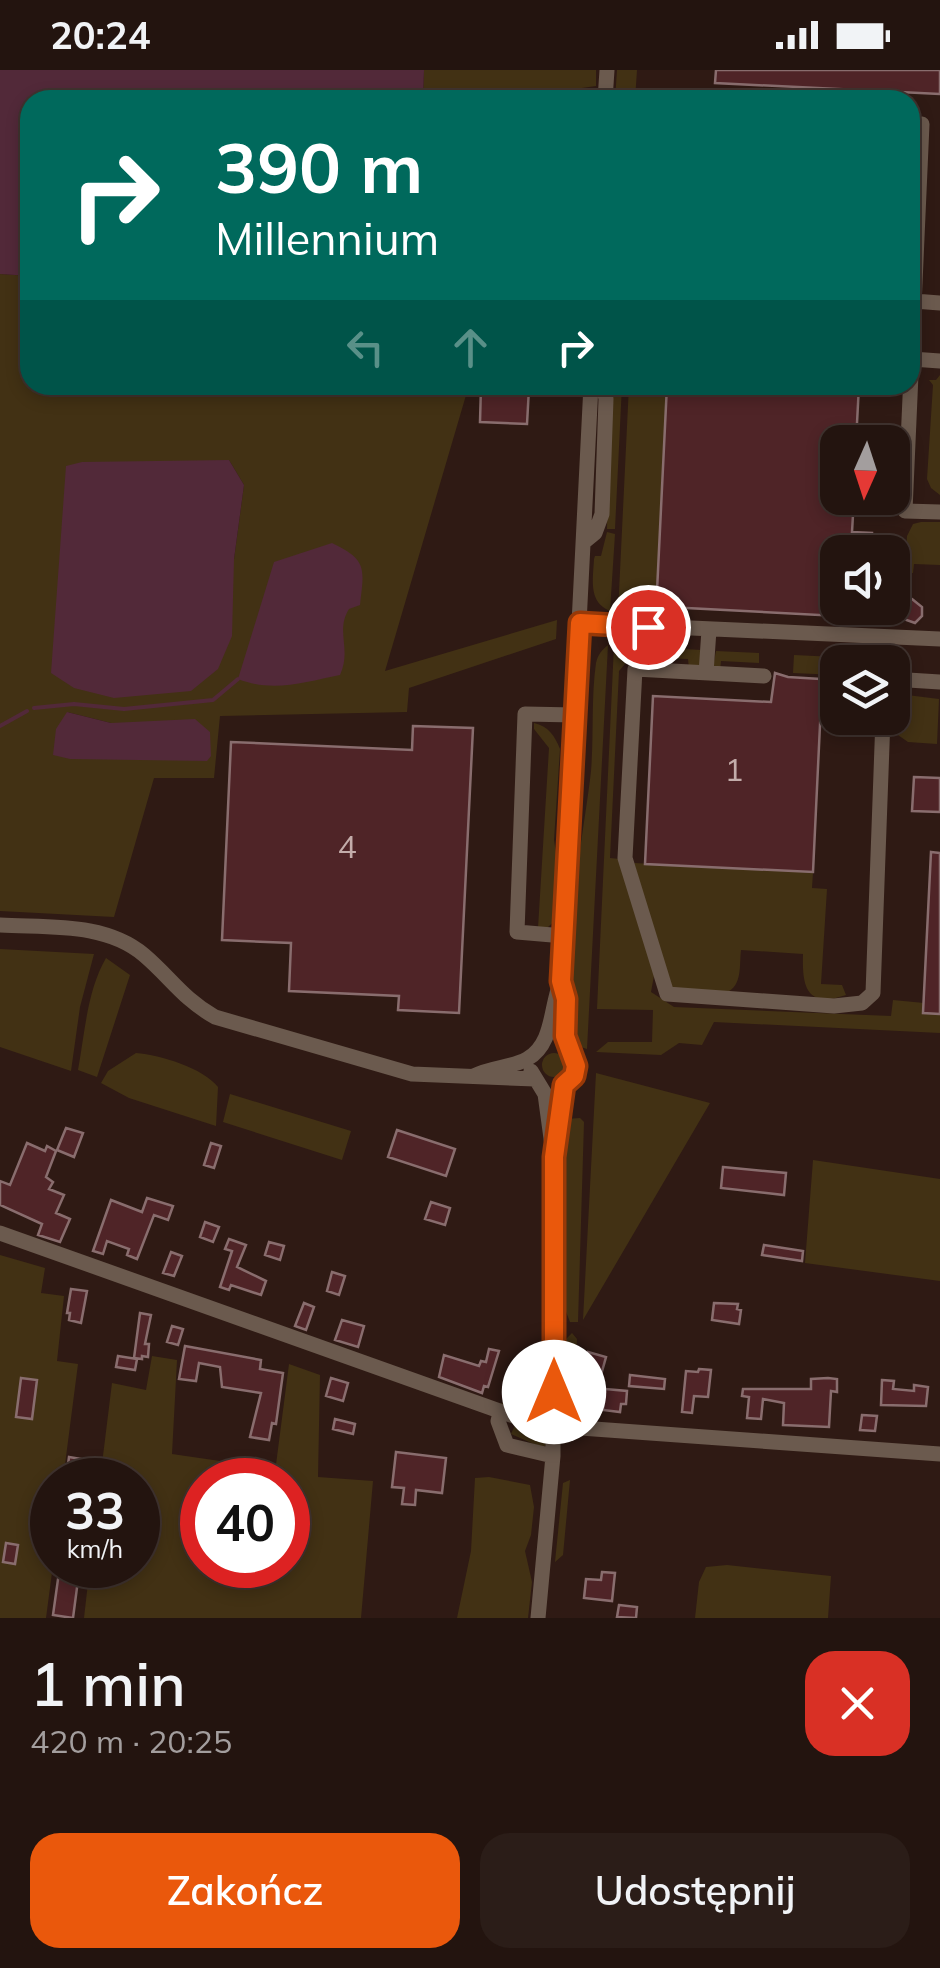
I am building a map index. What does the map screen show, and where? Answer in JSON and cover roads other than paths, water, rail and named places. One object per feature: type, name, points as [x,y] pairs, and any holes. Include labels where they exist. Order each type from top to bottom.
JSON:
[{"type":"street","points":[[920,168],[922,124]]},
{"type":"street","points":[[474,1076],[491,1067],[532,1057],[544,1044],[561,981],[591,395]]},
{"type":"street","points":[[584,542],[594,533],[602,514],[605,395]]},
{"type":"street","points":[[910,395],[905,510],[940,512]]},
{"type":"street","points":[[580,623],[940,639]]},
{"type":"street","points":[[706,673],[709,630]]},
{"type":"street","points":[[886,638],[886,645]]},
{"type":"street","points":[[764,676],[635,668],[625,858],[667,994],[834,1006],[862,1003],[873,993],[882,735]]},
{"type":"street","points":[[910,680],[940,682]]},
{"type":"street","points":[[564,936],[517,932],[525,714],[575,715]]},
{"type":"street","points":[[0,925],[100,932],[141,952],[191,1004],[215,1017],[412,1074],[443,1078],[474,1076],[538,1082],[552,1088],[564,1085],[574,1076],[576,1062],[568,1046],[566,999],[561,981]]},
{"type":"street","points":[[544,1044],[568,1046]]},
{"type":"street","points":[[532,1057],[531,1070],[538,1082],[554,1157]]},
{"type":"street","points":[[576,1062],[596,1063]]},
{"type":"street","points":[[538,1618],[553,1456],[554,1157],[564,1085]]},
{"type":"street","points":[[0,1233],[500,1413],[554,1427],[940,1454]]},
{"type":"street","points":[[500,1413],[499,1423],[507,1445],[553,1456]]},
{"type":"waterway","points":[[34,708],[74,704],[124,709],[213,700],[238,679]]},
{"type":"waterway","points":[[0,726],[27,711]]}]
